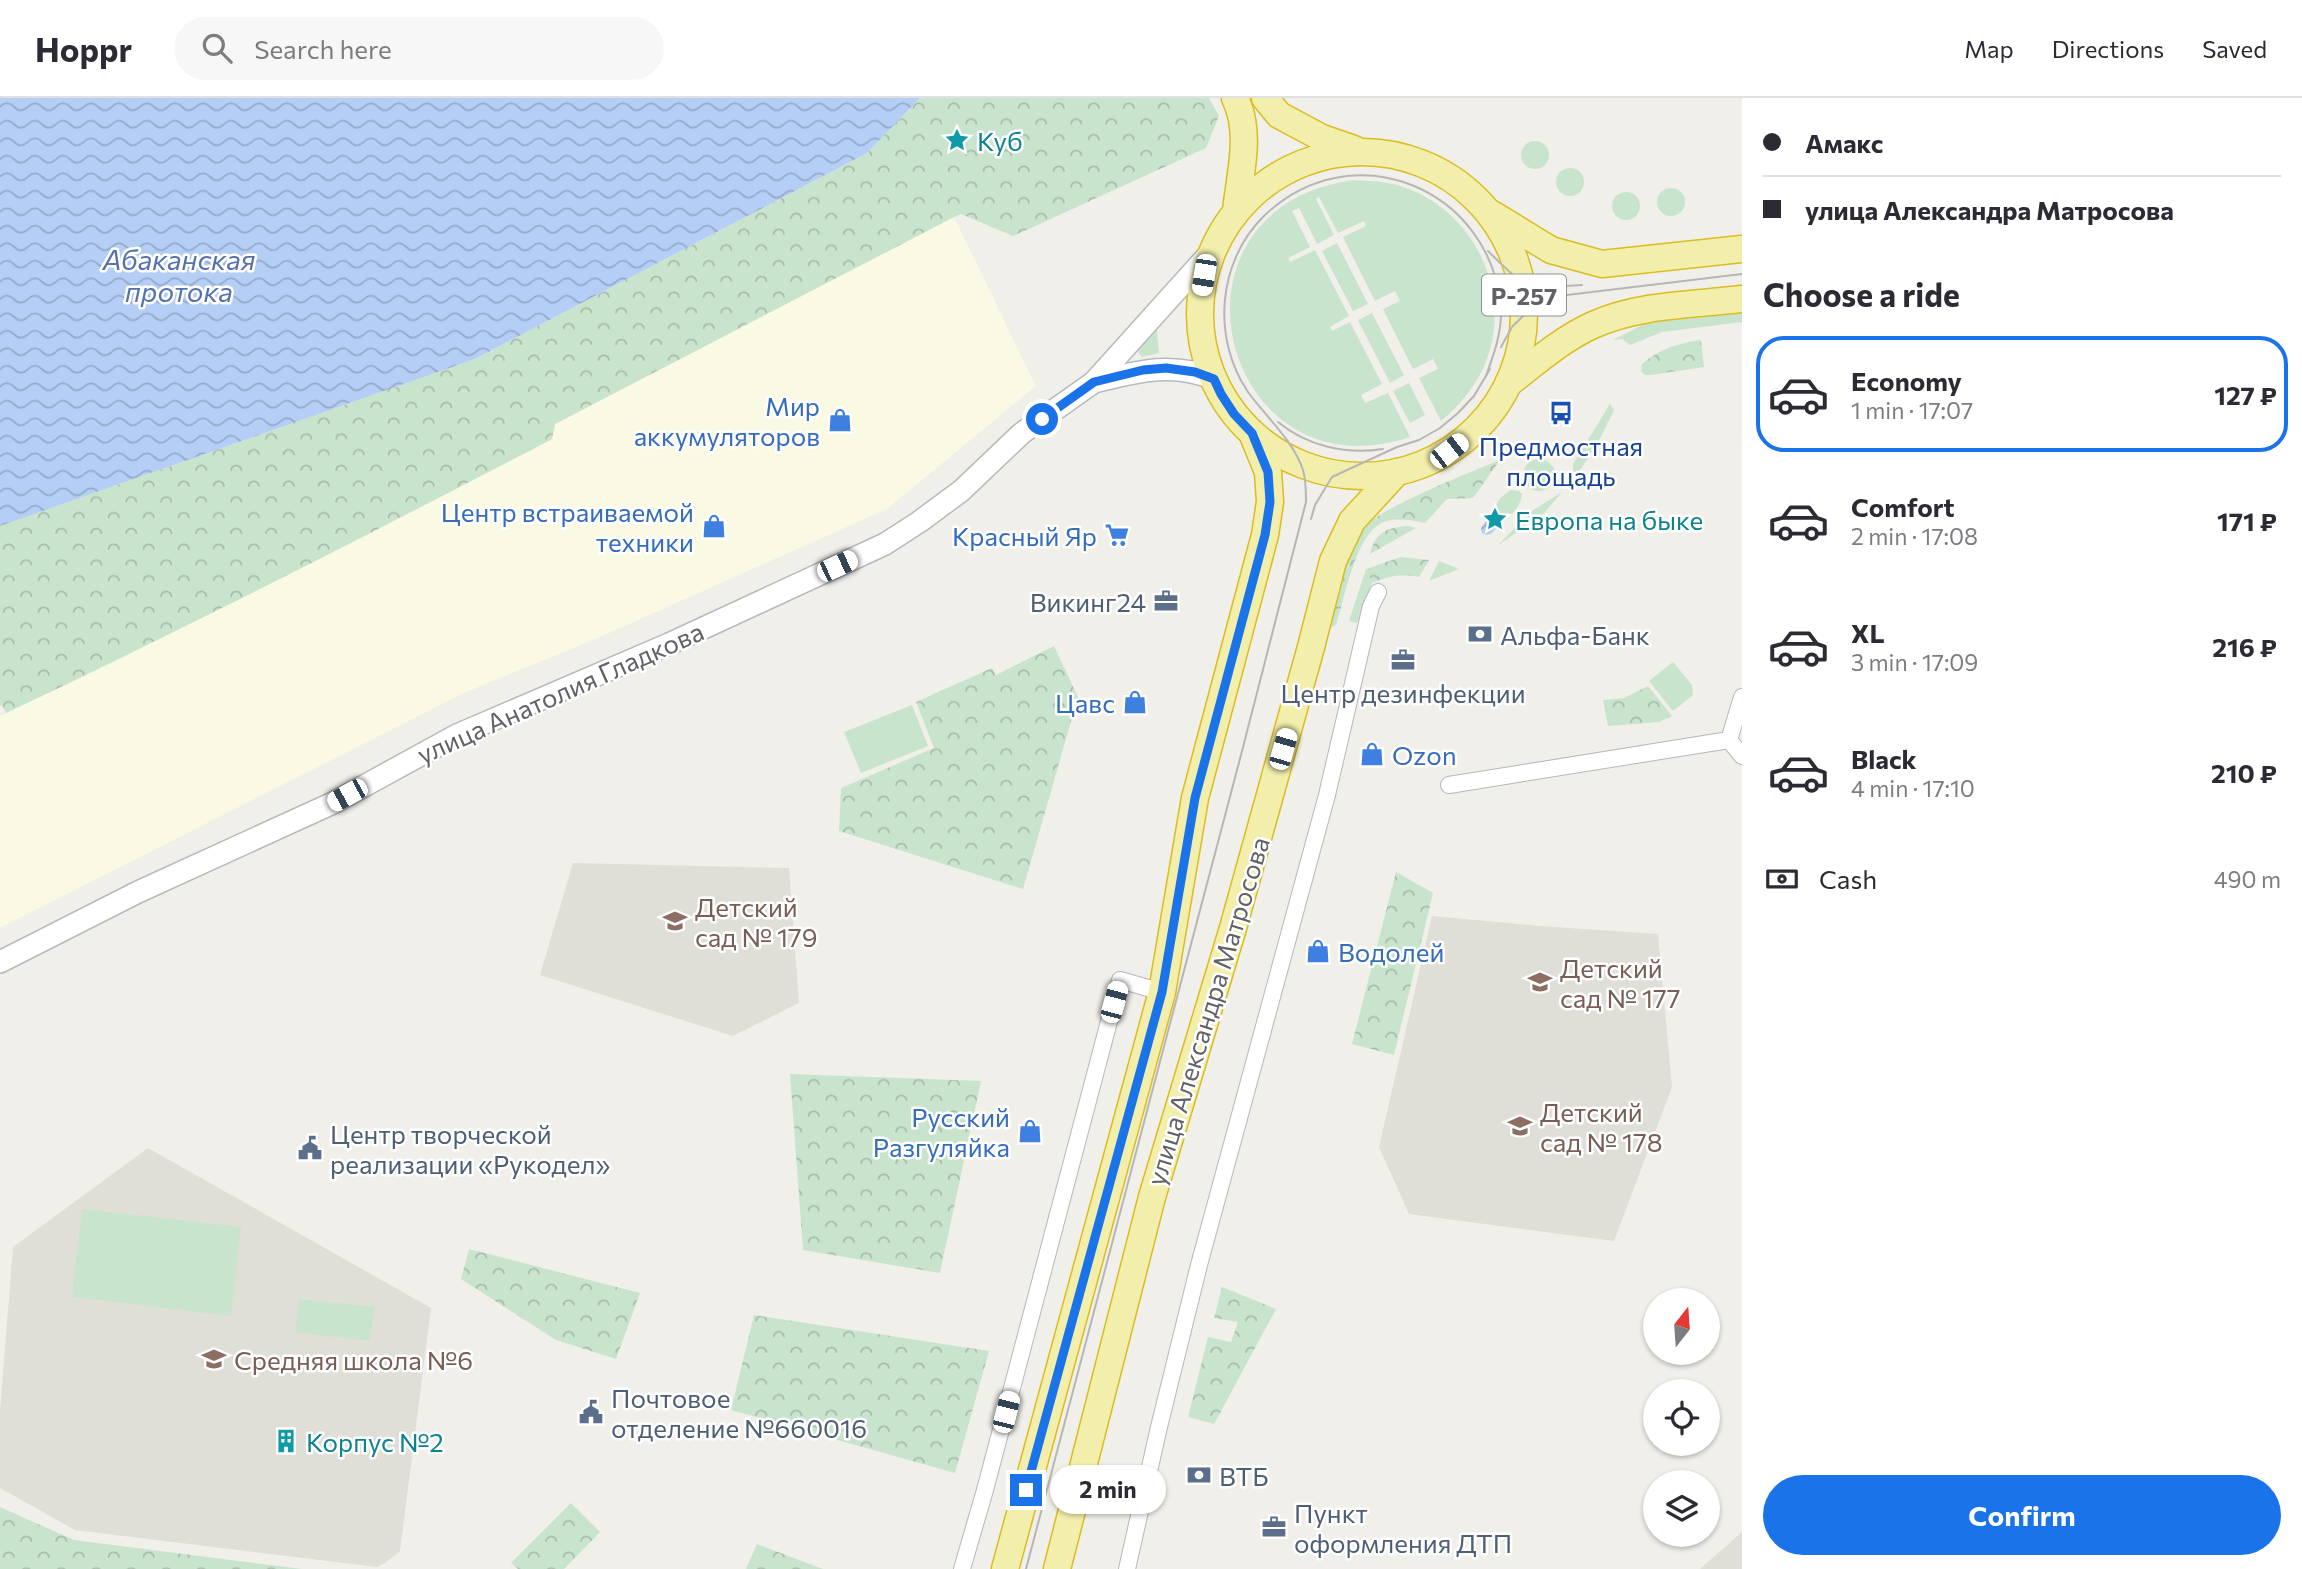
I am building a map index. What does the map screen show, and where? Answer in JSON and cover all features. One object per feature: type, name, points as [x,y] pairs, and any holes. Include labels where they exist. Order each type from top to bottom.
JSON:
[{"type":"highway","points":[[1265,98],[1279,115],[1322,138],[1359,151]]},
{"type":"highway","points":[[1236,211],[1245,140],[1237,103]]},
{"type":"highway","name":"Р-257","points":[[1359,151],[1387,153],[1429,165],[1452,178],[1473,195],[1502,231],[1512,251],[1524,295],[1522,340],[1509,383],[1493,409],[1473,432],[1449,451],[1422,465],[1372,476],[1320,471],[1273,449],[1252,433],[1234,414],[1221,394],[1203,349],[1200,324],[1200,300],[1211,252],[1236,211],[1256,191],[1279,174],[1331,154],[1359,151]]},
{"type":"highway","points":[[1489,213],[1551,250],[1602,264],[1742,249]]},
{"type":"highway","points":[[1509,383],[1554,348],[1593,325],[1631,312],[1742,299]]},
{"type":"highway","name":"улица Александра Матросова","points":[[1005,1569],[1162,992],[1195,798],[1265,535],[1270,502],[1268,472],[1252,433]]},
{"type":"highway","name":"улица Александра Матросова","points":[[1056,1569],[1152,1196],[1237,915],[1333,561],[1352,521],[1397,472]]},
{"type":"main road","points":[[1094,382],[1211,252]]},
{"type":"main road","points":[[1094,382],[1143,370],[1166,368],[1195,372],[1214,379]]},
{"type":"main road","name":"улица Анатолия Гладкова","points":[[0,962],[138,892],[333,803],[457,735],[669,644],[885,544],[961,491],[1022,433],[1094,382]]},
{"type":"street","points":[[1127,1569],[1199,1265],[1326,795],[1371,606],[1378,592]]},
{"type":"street","points":[[1729,740],[1742,697]]},
{"type":"street","points":[[1729,740],[1742,756]]},
{"type":"street","points":[[1449,785],[1729,740]]},
{"type":"street","points":[[962,1569],[1120,980],[1162,992]]},
{"type":"shaded area","points":[[954,217],[1036,386],[887,509],[600,637],[464,693],[0,928],[0,716],[111,663],[552,439],[555,424]]},
{"type":"shaded area","name":"Детский сад № 179","points":[[573,863],[789,868],[799,1003],[733,1036],[540,975]]},
{"type":"shaded area","points":[[1432,916],[1658,934],[1672,1087],[1614,1241],[1409,1214],[1379,1147]]},
{"type":"shaded area","name":"Средняя школа №6","points":[[148,1148],[431,1308],[400,1551],[385,1563],[377,1567],[75,1530],[0,1488],[0,1411],[13,1247]]},
{"type":"shaded area","points":[[1742,1532],[1742,1569],[1700,1569]]},
{"type":"green space","points":[[920,98],[1209,98],[1219,116],[1206,148],[1013,236],[961,214],[954,217],[555,424],[552,439],[417,509],[6,713],[2,705],[0,706],[0,526],[475,359],[867,153]]},
{"type":"green space","points":[[1535,141],[1545,145],[1549,155],[1545,165],[1535,169],[1525,165],[1521,155],[1525,145]]},
{"type":"green space","points":[[1570,168],[1580,172],[1584,182],[1580,192],[1570,196],[1560,192],[1556,182],[1560,172]]},
{"type":"green space","points":[[1354,180],[1401,186],[1416,192],[1441,207],[1462,227],[1478,250],[1489,276],[1494,304],[1494,332],[1487,360],[1473,386],[1441,421],[1419,378],[1438,369],[1433,359],[1413,369],[1383,309],[1400,301],[1395,291],[1375,301],[1343,237],[1366,226],[1364,221],[1338,233],[1319,197],[1316,199],[1334,235],[1317,244],[1299,208],[1292,211],[1310,247],[1288,258],[1290,262],[1315,250],[1349,316],[1330,327],[1332,331],[1350,322],[1382,384],[1361,395],[1365,403],[1388,393],[1410,437],[1345,445],[1293,427],[1255,391],[1234,343],[1231,290],[1249,241],[1290,202]]},
{"type":"green space","points":[[1671,188],[1681,192],[1685,202],[1681,212],[1671,216],[1661,212],[1657,202],[1661,192]]},
{"type":"green space","points":[[1626,192],[1636,196],[1640,206],[1636,216],[1626,220],[1616,216],[1612,206],[1616,196]]},
{"type":"green space","points":[[1337,243],[1368,304],[1353,311],[1322,251]]},
{"type":"green space","points":[[1372,313],[1404,375],[1390,383],[1358,320]]},
{"type":"green space","points":[[1742,313],[1742,322],[1662,332],[1630,345],[1622,339],[1613,340],[1646,323]]},
{"type":"green space","points":[[1156,321],[1159,353],[1142,357],[1134,347]]},
{"type":"green space","points":[[1701,340],[1704,367],[1651,375],[1645,375],[1641,371],[1642,364],[1663,351]]},
{"type":"green space","points":[[1409,383],[1425,415],[1410,423],[1393,391]]},
{"type":"green space","points":[[1610,404],[1614,410],[1592,452],[1576,475],[1573,464]]},
{"type":"green space","points":[[1539,459],[1550,464],[1555,475],[1550,486],[1539,491],[1528,486],[1523,475],[1528,464]]},
{"type":"green space","points":[[1500,460],[1473,498],[1447,499],[1425,523],[1394,520],[1377,526],[1369,534],[1356,557],[1336,625],[1329,628],[1344,564],[1357,533],[1402,503]]},
{"type":"green space","points":[[1511,490],[1522,494],[1520,503],[1510,516],[1502,521],[1502,515],[1492,512],[1500,498]]},
{"type":"green space","points":[[1562,492],[1544,513],[1497,546],[1532,511]]},
{"type":"green space","points":[[1408,526],[1416,528],[1370,554],[1375,541],[1383,533]]},
{"type":"green space","points":[[1401,557],[1429,560],[1419,577],[1395,576],[1372,583],[1366,569]]},
{"type":"green space","points":[[1439,561],[1459,569],[1429,581]]},
{"type":"green space","points":[[1366,569],[1372,583],[1357,623],[1349,621]]},
{"type":"green space","points":[[1054,646],[1078,697],[1023,889],[839,831],[841,788],[934,748],[916,702],[992,668],[996,675]]},
{"type":"green space","points":[[1673,662],[1692,685],[1693,695],[1673,711],[1649,681]]},
{"type":"green space","points":[[1648,686],[1672,716],[1659,722],[1608,726],[1603,700],[1624,698]]},
{"type":"green space","points":[[912,705],[928,746],[861,773],[844,732]]},
{"type":"green space","points":[[1396,872],[1433,893],[1394,1055],[1352,1044]]},
{"type":"green space","points":[[790,1074],[981,1081],[940,1273],[803,1250]]},
{"type":"green space","points":[[82,1209],[241,1227],[231,1316],[72,1297]]},
{"type":"green space","points":[[469,1249],[640,1293],[616,1359],[556,1340],[461,1279]]},
{"type":"green space","points":[[1222,1287],[1276,1309],[1214,1424],[1188,1417],[1208,1337],[1231,1342],[1238,1322],[1214,1318]]},
{"type":"green space","points":[[299,1299],[374,1307],[370,1341],[295,1332]]},
{"type":"green space","points":[[754,1315],[989,1351],[955,1473],[731,1410]]},
{"type":"green space","points":[[571,1503],[600,1532],[564,1569],[518,1569],[511,1563]]},
{"type":"green space","points":[[0,1507],[74,1540],[302,1569],[0,1569]]},
{"type":"green space","points":[[757,1544],[823,1569],[746,1569]]},
{"type":"water","name":"Абаканская протока","points":[[0,98],[920,98],[867,153],[475,359],[0,526]]},
{"type":"water","points":[[1492,512],[1502,515],[1502,521],[1487,535],[1482,533],[1481,528]]},
{"type":"tram line","points":[[1026,1569],[1306,502],[1305,478],[1299,459],[1248,392],[1236,371],[1229,349],[1225,302],[1236,256],[1263,217],[1298,191],[1336,178],[1375,176],[1412,185],[1445,204],[1472,231],[1492,267],[1501,318],[1497,343],[1486,376]]},
{"type":"tram line","points":[[1488,251],[1512,274],[1528,282],[1555,286],[1582,285]]},
{"type":"tram line","points":[[1501,347],[1512,327],[1523,316],[1535,307],[1567,295],[1742,274]]},
{"type":"tram line","points":[[1311,519],[1315,505],[1332,477],[1397,447],[1419,440],[1440,428],[1474,396],[1490,369]]},
{"type":"tram line","points":[[1278,422],[1301,437],[1328,447],[1355,451],[1383,449]]},
{"type":"place","name":"Куб","points":[[957,140]]},
{"type":"place","name":"Предмостная площадь","points":[[1561,413]]},
{"type":"place","name":"Мир аккумуляторов","points":[[840,420]]},
{"type":"place","name":"Европа на быке","points":[[1495,519]]},
{"type":"place","name":"Центр встраиваемой техники","points":[[714,526]]},
{"type":"place","name":"Красный Яр","points":[[1117,535]]},
{"type":"place","name":"Викинг24","points":[[1166,601]]},
{"type":"place","name":"Альфа-Банк","points":[[1480,634]]},
{"type":"place","name":"Центр дезинфекции","points":[[1403,660]]},
{"type":"place","name":"Цавс","points":[[1135,702]]},
{"type":"place","name":"Ozon","points":[[1372,754]]},
{"type":"place","name":"Детский сад № 179","points":[[675,921]]},
{"type":"place","name":"Водолей","points":[[1318,951]]},
{"type":"place","name":"Детский сад № 177","points":[[1540,982]]},
{"type":"place","name":"Детский сад № 178","points":[[1520,1126]]},
{"type":"place","name":"Русский Разгуляйка","points":[[1030,1131]]},
{"type":"place","name":"Центр творческой реализации «Рукодел»","points":[[310,1148]]},
{"type":"place","name":"Средняя школа №6","points":[[214,1359]]},
{"type":"place","name":"Почтовое отделение №660016","points":[[591,1412]]},
{"type":"place","name":"Корпус №2","points":[[286,1441]]},
{"type":"place","name":"ВТБ","points":[[1199,1475]]},
{"type":"place","name":"Пункт оформления ДТП","points":[[1274,1527]]},
{"type":"route","points":[[1026,1490],[1162,992],[1195,798],[1265,535],[1270,502],[1268,472],[1252,433],[1234,414],[1214,379],[1204,374],[1166,368],[1143,370],[1094,382],[1042,419]]}]
